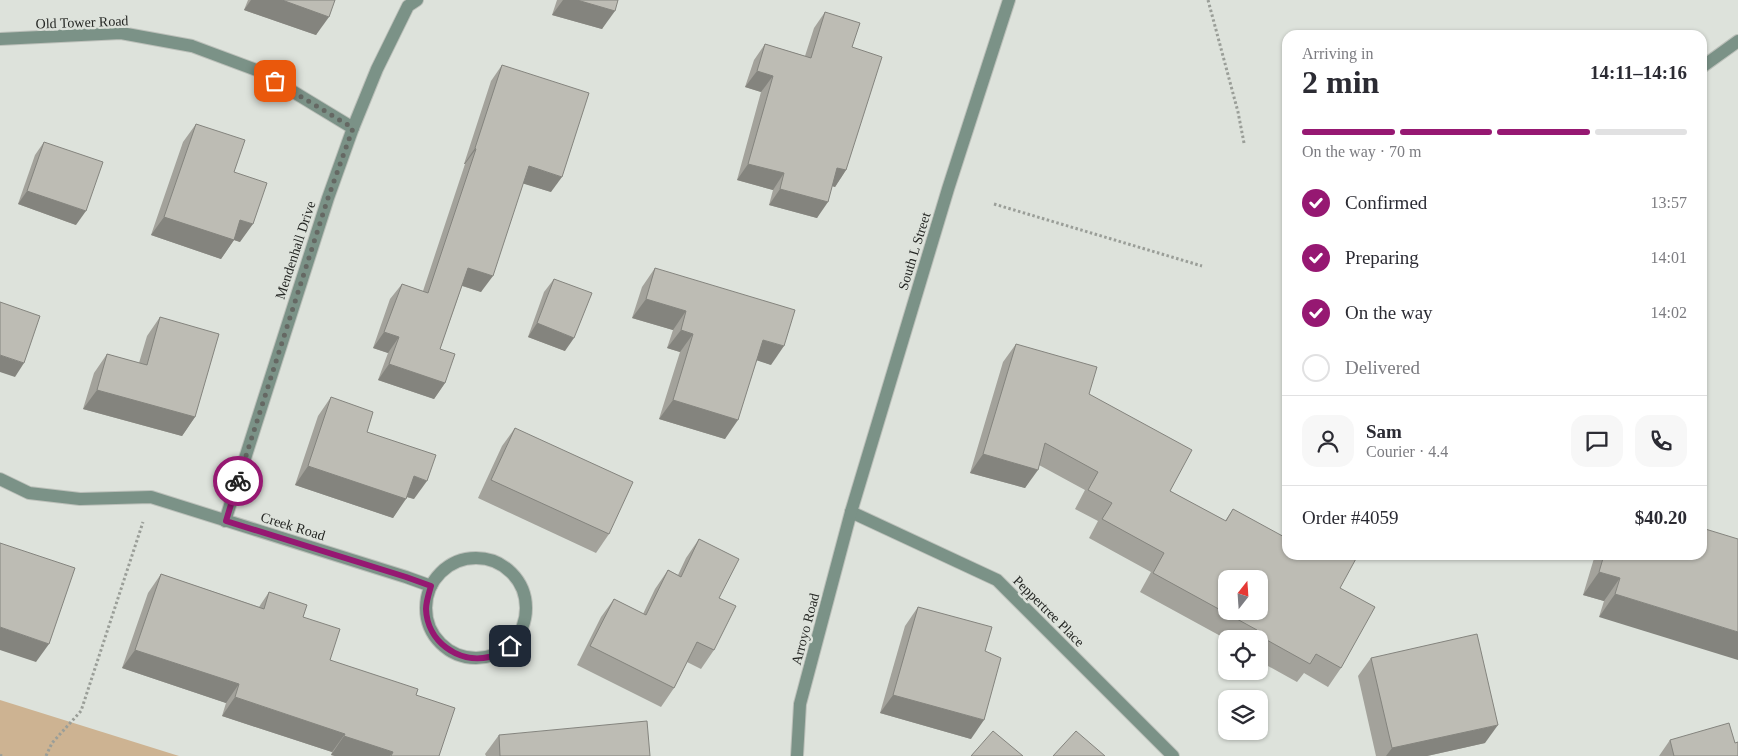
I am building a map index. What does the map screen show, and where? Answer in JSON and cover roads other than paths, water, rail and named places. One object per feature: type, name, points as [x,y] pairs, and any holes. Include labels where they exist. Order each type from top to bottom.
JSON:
[{"type":"street","name":"Mendenhall Drive","points":[[226,521],[328,198],[353,128],[377,69],[408,6],[417,0]]},
{"type":"street","name":"South L Street","points":[[851,512],[948,189],[1009,0]]},
{"type":"street","name":"Old Tower Road","points":[[0,39],[121,33],[192,46],[259,71],[353,128]]},
{"type":"street","points":[[1707,63],[1738,41]]},
{"type":"street","name":"Creek Road","points":[[0,479],[28,493],[80,500],[151,497],[431,586]]},
{"type":"street","name":"Arroyo Road","points":[[797,756],[800,704],[851,512]]},
{"type":"street","name":"Peppertree Place","points":[[851,512],[998,580],[1173,756]]},
{"type":"street","points":[[485,559],[506,568],[520,584],[527,605],[523,628],[510,646],[490,657],[467,658],[446,649],[431,631],[426,609],[431,586],[444,570],[464,560],[485,559]]}]
